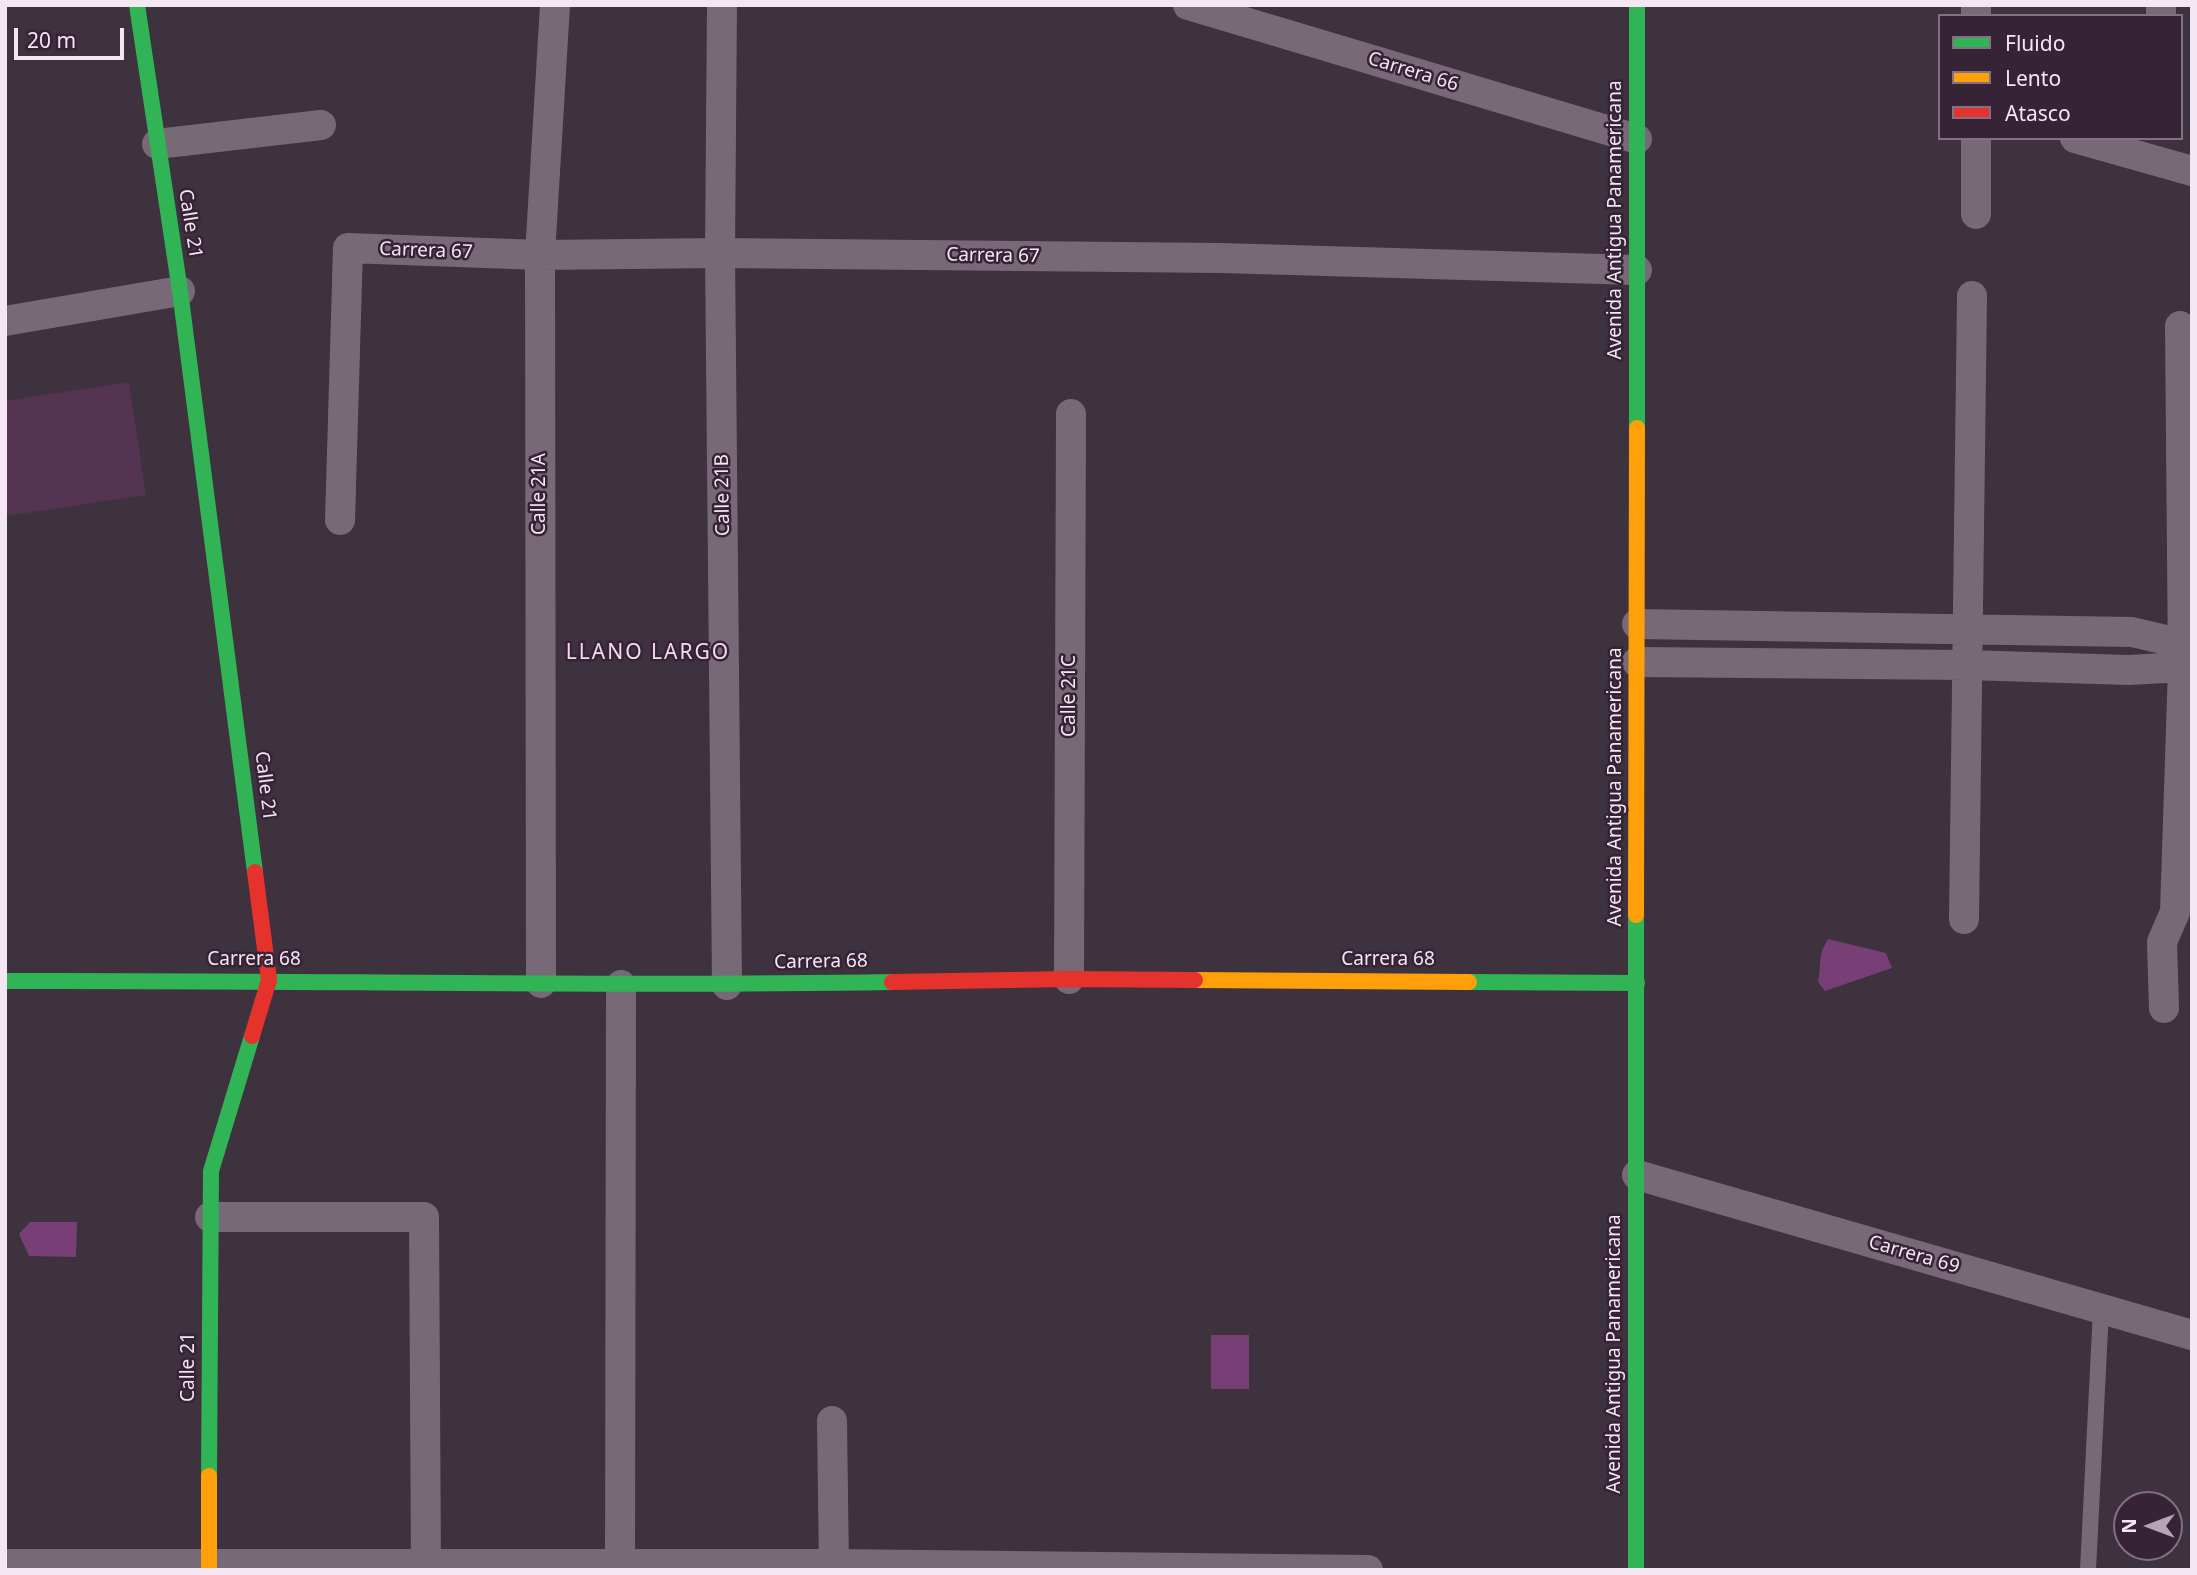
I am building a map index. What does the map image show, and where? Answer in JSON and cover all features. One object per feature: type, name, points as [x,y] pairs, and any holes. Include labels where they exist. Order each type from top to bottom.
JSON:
[{"type":"street","name":"Calle 21","points":[[137,5],[180,291],[270,980],[211,1171],[208,1566]]},
{"type":"street","name":"Calle 21A","points":[[541,983],[540,255],[555,5]]},
{"type":"street","name":"Calle 21B","points":[[722,5],[720,253],[727,985]]},
{"type":"street","name":"Carrera 66","points":[[1188,5],[1637,139]]},
{"type":"street","name":"Avenida Antigua Panamericana","points":[[1636,1570],[1637,5]]},
{"type":"street","points":[[157,144],[321,125]]},
{"type":"street","points":[[1976,140],[1976,214]]},
{"type":"street","points":[[2088,140],[2161,151],[2192,172]]},
{"type":"street","name":"Carrera 67","points":[[340,520],[348,248],[540,255],[720,253],[1221,258],[1637,270]]},
{"type":"street","points":[[5,321],[180,291]]},
{"type":"street","points":[[1964,919],[1972,296]]},
{"type":"street","points":[[2164,1008],[2162,942],[2183,914],[2187,657],[2180,326]]},
{"type":"street","name":"Calle 21C","points":[[1069,979],[1071,414]]},
{"type":"street","points":[[1637,624],[2132,632],[2187,657]]},
{"type":"street","points":[[1637,662],[1967,665],[2129,670],[2187,657]]},
{"type":"street","name":"Carrera 68","points":[[5,981],[270,980],[727,985],[1069,979],[1637,983]]},
{"type":"street","points":[[620,1567],[621,985]]},
{"type":"street","name":"Carrera 69","points":[[1637,1175],[2192,1335]]},
{"type":"street","points":[[210,1217],[424,1217],[426,1567]]},
{"type":"street","points":[[832,1421],[834,1567]]},
{"type":"street","points":[[5,1564],[1367,1570]]},
{"type":"lane","points":[[2088,1570],[2101,1309]]},
{"type":"shaded area","points":[[129,382],[146,495],[5,516],[5,401]]},
{"type":"shaded area","points":[[1828,939],[1886,953],[1892,968],[1825,991],[1818,982],[1821,956]]},
{"type":"shaded area","points":[[30,1222],[77,1222],[76,1257],[29,1256],[19,1234]]},
{"type":"shaded area","points":[[1211,1335],[1249,1335],[1249,1389],[1211,1389]]},
{"type":"traffic: fast","points":[[137,5],[180,291],[255,872]]},
{"type":"traffic: fast","points":[[1637,5],[1637,428]]},
{"type":"traffic: fast","points":[[1636,915],[1636,1570]]},
{"type":"traffic: fast","points":[[5,981],[670,984],[892,982]]},
{"type":"traffic: fast","points":[[1469,982],[1637,983]]},
{"type":"traffic: fast","points":[[209,1476],[211,1171],[252,1036]]},
{"type":"traffic: slow","points":[[1636,915],[1637,428]]},
{"type":"traffic: slow","points":[[1195,980],[1469,982]]},
{"type":"traffic: slow","points":[[209,1476],[209,1570]]},
{"type":"traffic: jam","points":[[252,1036],[269,980],[255,872]]},
{"type":"traffic: jam","points":[[892,982],[1195,980]]},
{"type":"district","name":"LLANO LARGO","points":[[648,653]]}]
